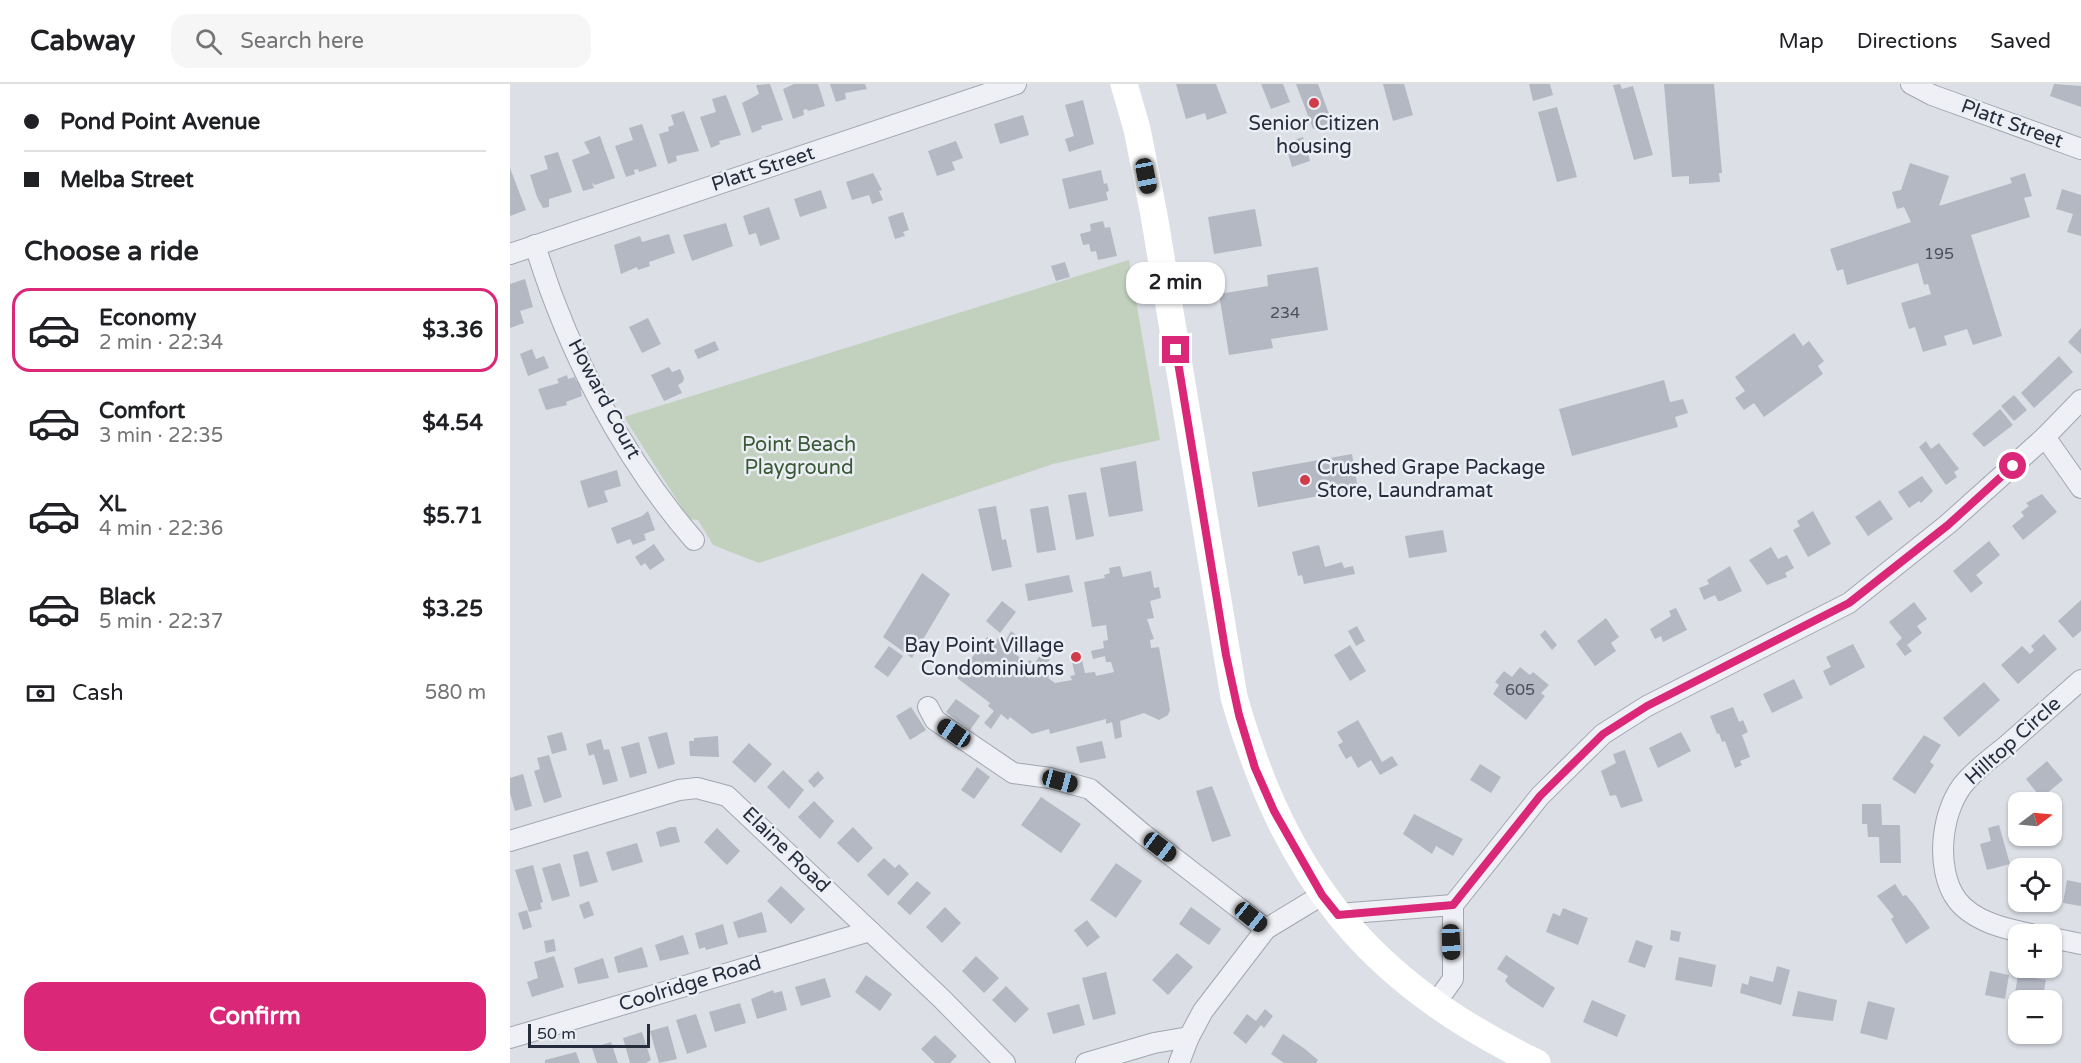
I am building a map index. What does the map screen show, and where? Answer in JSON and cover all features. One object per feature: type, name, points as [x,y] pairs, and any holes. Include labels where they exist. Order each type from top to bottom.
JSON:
[{"type":"main road","points":[[1124,84],[1137,129],[1154,215],[1234,697],[1255,768],[1274,811],[1330,905],[1386,966],[1435,1004],[1508,1049],[1537,1063]]},
{"type":"street","name":"Platt Street","points":[[510,254],[1016,84]]},
{"type":"street","name":"Platt Street","points":[[1911,84],[1932,95],[2081,149]]},
{"type":"street","name":"Howard Court","points":[[535,245],[571,339],[618,431],[671,514],[694,540]]},
{"type":"street","points":[[1435,1004],[1453,979],[1453,905],[1540,796],[1603,734],[1647,706],[1849,603],[1948,525],[2045,437],[2081,400]]},
{"type":"street","points":[[2045,437],[2081,488]]},
{"type":"street","name":"Hilltop Circle","points":[[2008,929],[1974,914],[1957,900],[1948,880],[1942,852],[1944,829],[1951,806],[1966,781],[2081,680]]},
{"type":"street","points":[[928,707],[935,720],[1013,773],[1050,778],[1090,789],[1143,834],[1266,929]]},
{"type":"street","name":"Elaine Road","points":[[510,841],[679,790],[697,788],[715,791],[737,803],[1005,1063]]},
{"type":"street","points":[[1179,1063],[1189,1037],[1203,1011],[1266,929],[1330,905],[1453,905]]},
{"type":"street","name":"Coolridge Road","points":[[510,1038],[870,931]]},
{"type":"street","points":[[2062,941],[2081,944]]},
{"type":"street","points":[[1086,1063],[1154,1043],[1189,1037]]},
{"type":"green space","name":"Point Beach Playground","points":[[1129,260],[1160,440],[1053,464],[759,563],[713,545],[698,520],[689,519],[624,417]]},
{"type":"building","points":[[770,84],[783,120],[761,126],[762,129],[752,133],[742,103],[759,94],[756,85]]},
{"type":"building","points":[[794,84],[818,84],[825,106],[808,111],[803,110],[804,115],[793,119],[783,89]]},
{"type":"building","points":[[830,84],[865,84],[867,89],[845,93],[846,99],[836,102]]},
{"type":"building","points":[[1176,84],[1216,84],[1227,113],[1207,120],[1205,113],[1186,119]]},
{"type":"building","points":[[1261,84],[1283,84],[1290,102],[1271,109]]},
{"type":"building","name":"Senior Citizen housing","points":[[1296,84],[1318,84],[1332,122],[1313,129]]},
{"type":"building","points":[[1383,84],[1404,84],[1413,115],[1393,121]]},
{"type":"building","points":[[1529,84],[1550,84],[1553,95],[1533,101]]},
{"type":"building","points":[[1620,84],[1622,89],[1633,86],[1653,155],[1634,160],[1613,85]]},
{"type":"building","points":[[1664,84],[1714,84],[1722,173],[1719,173],[1720,182],[1689,184],[1689,176],[1672,177]]},
{"type":"building","points":[[2054,84],[2081,86],[2081,107],[2050,96]]},
{"type":"building","points":[[726,95],[741,135],[719,141],[720,144],[711,148],[700,117],[716,112],[712,99]]},
{"type":"building","points":[[1083,100],[1094,144],[1069,152],[1065,139],[1074,136],[1065,105]]},
{"type":"building","points":[[1557,107],[1577,177],[1557,182],[1538,112]]},
{"type":"building","points":[[684,111],[699,151],[676,156],[677,161],[668,164],[659,134],[669,131],[668,127],[674,125],[671,115]]},
{"type":"building","points":[[1023,115],[1029,135],[1000,144],[994,124]]},
{"type":"building","points":[[642,124],[657,166],[639,172],[638,169],[634,170],[635,174],[626,177],[615,146],[633,140],[629,128]]},
{"type":"building","points":[[600,136],[615,178],[595,185],[592,183],[594,188],[583,191],[572,160],[590,153],[584,142]]},
{"type":"building","points":[[1303,137],[1310,161],[1292,167],[1285,143]]},
{"type":"building","points":[[956,141],[963,158],[952,162],[955,170],[937,176],[928,151]]},
{"type":"building","points":[[558,152],[572,192],[549,199],[549,207],[543,208],[530,175],[548,169],[544,156]]},
{"type":"building","points":[[1910,163],[1949,176],[1939,206],[2012,183],[2010,178],[2025,173],[2032,196],[2024,198],[2030,217],[1971,235],[2002,336],[1973,345],[1967,329],[1944,336],[1947,345],[1923,352],[1915,327],[1909,329],[1901,303],[1931,294],[1928,284],[1924,285],[1918,263],[1847,285],[1843,269],[1837,271],[1830,249],[1911,222],[1904,207],[1897,209],[1892,192],[1901,190]]},
{"type":"building","points":[[510,168],[526,210],[510,216]]},
{"type":"building","points":[[1101,170],[1104,184],[1107,183],[1109,191],[1106,192],[1108,200],[1069,209],[1062,179]]},
{"type":"building","points":[[873,173],[882,190],[879,191],[883,200],[872,204],[869,195],[852,200],[846,182]]},
{"type":"building","points":[[2062,189],[2081,195],[2081,236],[2067,232],[2073,214],[2056,209]]},
{"type":"building","points":[[821,190],[827,208],[800,217],[794,199]]},
{"type":"building","points":[[769,207],[780,239],[760,246],[756,233],[749,235],[743,216]]},
{"type":"building","points":[[1255,209],[1262,246],[1214,254],[1208,217]]},
{"type":"building","points":[[903,212],[909,230],[903,232],[905,236],[895,239],[888,217]]},
{"type":"building","points":[[1103,221],[1105,228],[1110,227],[1117,256],[1098,260],[1096,251],[1091,252],[1089,244],[1083,245],[1080,234],[1091,231],[1090,224]]},
{"type":"building","points":[[726,223],[733,246],[692,261],[683,235]]},
{"type":"building","points":[[669,234],[675,253],[649,262],[650,266],[638,270],[637,267],[621,274],[614,245],[640,236],[642,242]]},
{"type":"building","points":[[1065,262],[1070,277],[1056,281],[1051,266]]},
{"type":"building","points":[[1318,267],[1328,330],[1271,339],[1273,348],[1229,355],[1219,294],[1268,286],[1267,275]]},
{"type":"building","points":[[525,279],[533,307],[520,311],[524,323],[510,328],[510,284]]},
{"type":"building","points":[[648,318],[661,344],[642,353],[629,327]]},
{"type":"building","points":[[2081,328],[2081,354],[2068,342]]},
{"type":"building","points":[[1794,333],[1803,346],[1809,341],[1824,361],[1818,366],[1823,374],[1764,417],[1754,403],[1744,410],[1735,398],[1745,391],[1735,377]]},
{"type":"building","points":[[715,341],[719,350],[698,359],[694,350]]},
{"type":"building","points":[[532,349],[536,359],[544,356],[549,368],[528,376],[520,354]]},
{"type":"building","points":[[2059,356],[2073,372],[2034,408],[2021,393]]},
{"type":"building","points":[[669,367],[672,372],[680,369],[684,378],[683,382],[678,385],[682,393],[664,401],[651,375]]},
{"type":"building","points":[[567,375],[568,379],[575,377],[576,381],[579,380],[582,396],[566,402],[567,405],[546,410],[538,389],[559,383],[557,379]]},
{"type":"building","points":[[1664,380],[1670,402],[1683,399],[1688,413],[1675,417],[1678,427],[1572,456],[1559,409]]},
{"type":"building","points":[[2014,395],[2027,410],[2014,421],[2001,406]]},
{"type":"building","points":[[2000,409],[2013,425],[1984,447],[1972,434]]},
{"type":"building","points":[[1926,441],[1931,449],[1939,443],[1959,469],[1954,472],[1957,477],[1946,485],[1919,447]]},
{"type":"building","name":"Crushed Grape Package Store, Laundramat","points":[[1352,454],[1358,489],[1258,507],[1252,472]]},
{"type":"building","points":[[1136,461],[1143,511],[1109,517],[1100,468]]},
{"type":"building","points":[[617,470],[621,486],[604,491],[608,502],[588,508],[580,481]]},
{"type":"building","points":[[1922,476],[1933,491],[1921,503],[1919,501],[1909,508],[1898,492]]},
{"type":"building","points":[[1086,492],[1094,536],[1076,540],[1068,495]]},
{"type":"building","points":[[2042,494],[2057,512],[2023,540],[2012,526],[2024,516],[2021,512],[2029,506],[2026,503]]},
{"type":"building","points":[[1880,500],[1893,519],[1868,536],[1855,517]]},
{"type":"building","points":[[996,506],[1002,540],[1006,539],[1012,567],[992,571],[978,509]]},
{"type":"building","points":[[1048,506],[1056,550],[1037,553],[1030,509]]},
{"type":"building","points":[[648,511],[655,530],[644,534],[646,540],[633,545],[630,539],[617,544],[611,528],[642,516]]},
{"type":"building","points":[[1813,511],[1831,544],[1808,557],[1793,530],[1800,526],[1797,521]]},
{"type":"building","points":[[1443,530],[1447,552],[1409,558],[1405,536]]},
{"type":"building","points":[[1989,541],[2000,555],[1976,575],[1983,583],[1971,593],[1953,571]]},
{"type":"building","points":[[654,544],[665,560],[650,570],[645,563],[641,566],[635,557]]},
{"type":"building","points":[[1319,545],[1325,567],[1342,562],[1344,568],[1353,566],[1355,574],[1304,584],[1302,575],[1298,576],[1292,552]]},
{"type":"building","points":[[1771,547],[1778,559],[1787,555],[1794,568],[1785,573],[1787,577],[1767,585],[1749,560]]},
{"type":"building","points":[[1120,566],[1123,577],[1151,571],[1154,588],[1159,587],[1161,598],[1150,601],[1154,618],[1147,619],[1154,639],[1150,640],[1151,648],[1159,647],[1170,710],[1168,715],[1159,720],[1144,713],[1120,721],[1122,737],[1115,739],[1112,722],[1106,724],[1106,719],[1050,734],[1049,729],[1032,734],[1010,717],[1008,720],[1001,714],[991,729],[984,723],[994,711],[988,706],[990,703],[957,678],[987,637],[995,642],[998,638],[1004,643],[1011,631],[1019,637],[1013,646],[1018,650],[1015,654],[1027,663],[1029,660],[1035,663],[1042,652],[1050,659],[1044,669],[1051,674],[1048,678],[1055,683],[1072,680],[1070,676],[1075,675],[1072,662],[1082,660],[1085,673],[1095,672],[1096,676],[1114,672],[1111,662],[1106,662],[1105,656],[1093,659],[1091,651],[1104,648],[1103,641],[1108,640],[1106,625],[1092,627],[1084,582],[1105,578],[1104,575],[1110,573],[1109,568]]},
{"type":"building","points":[[1730,566],[1742,591],[1721,601],[1718,601],[1715,595],[1704,600],[1699,588],[1709,584],[1707,580]]},
{"type":"building","points":[[922,573],[950,594],[912,658],[883,637]]},
{"type":"building","points":[[1069,575],[1073,592],[1028,601],[1025,584]]},
{"type":"building","points":[[2081,600],[2081,631],[2073,638],[2058,621]]},
{"type":"building","points":[[1002,601],[1016,612],[1000,633],[986,621]]},
{"type":"building","points":[[1914,602],[1927,619],[1917,626],[1922,633],[1907,645],[1912,651],[1905,656],[1896,644],[1902,638],[1889,622]]},
{"type":"building","points":[[1676,608],[1687,630],[1663,642],[1661,636],[1655,639],[1650,629],[1671,616],[1669,611]]},
{"type":"building","points":[[1606,618],[1619,637],[1611,643],[1616,651],[1595,666],[1577,641]]},
{"type":"building","points":[[1357,626],[1365,641],[1356,646],[1348,631]]},
{"type":"building","points":[[1545,630],[1557,645],[1552,650],[1540,635]]},
{"type":"building","points":[[2044,634],[2057,649],[2018,684],[2001,665],[2022,646],[2030,654],[2034,650],[2031,646]]},
{"type":"building","points":[[1853,644],[1865,667],[1830,686],[1823,671],[1831,667],[1826,657]]},
{"type":"building","points":[[1350,645],[1366,671],[1350,681],[1334,655]]},
{"type":"building","points":[[889,646],[903,656],[888,677],[874,667]]},
{"type":"building","points":[[1520,667],[1530,675],[1533,672],[1549,685],[1541,693],[1545,696],[1526,720],[1493,694],[1499,685],[1495,682],[1504,671],[1512,677]]},
{"type":"building","points":[[1794,679],[1803,698],[1772,713],[1763,694]]},
{"type":"building","points":[[1984,682],[2000,700],[1959,737],[1943,718]]},
{"type":"building","points":[[956,699],[980,716],[970,730],[946,712]]},
{"type":"building","points":[[911,707],[926,730],[910,740],[896,716]]},
{"type":"building","points":[[1733,707],[1739,722],[1743,720],[1748,732],[1742,735],[1750,757],[1740,761],[1742,765],[1735,768],[1725,741],[1722,742],[1719,733],[1717,734],[1710,716]]},
{"type":"building","points":[[1358,720],[1382,762],[1392,756],[1398,765],[1380,775],[1371,760],[1358,768],[1351,756],[1346,759],[1338,745],[1343,742],[1337,732]]},
{"type":"building","points":[[562,732],[567,750],[552,754],[547,736]]},
{"type":"building","points":[[667,732],[675,764],[658,769],[648,737]]},
{"type":"building","points":[[1681,732],[1691,751],[1658,768],[1649,748]]},
{"type":"building","points":[[1924,735],[1941,745],[1930,762],[1934,765],[1915,794],[1892,779]]},
{"type":"building","points":[[718,736],[719,757],[690,756],[689,741],[694,741],[694,738]]},
{"type":"building","points":[[601,739],[604,750],[609,749],[618,781],[603,785],[594,754],[589,756],[586,744]]},
{"type":"building","points":[[1102,741],[1106,758],[1080,763],[1076,747]]},
{"type":"building","points":[[639,742],[647,773],[630,778],[621,747]]},
{"type":"building","points":[[749,743],[772,764],[755,783],[732,762]]},
{"type":"building","points":[[1625,750],[1643,801],[1621,808],[1616,795],[1610,796],[1601,771],[1616,763],[1613,754]]},
{"type":"building","points":[[549,755],[562,797],[544,803],[534,771],[540,769],[537,758]]},
{"type":"building","points":[[2047,761],[2063,780],[2048,792],[2036,792],[2026,779]]},
{"type":"building","points":[[1480,764],[1501,777],[1491,793],[1470,780]]},
{"type":"building","points":[[977,767],[990,777],[974,799],[961,790]]},
{"type":"building","points":[[783,770],[804,790],[789,809],[767,787]]},
{"type":"building","points":[[818,771],[824,778],[814,788],[808,781]]},
{"type":"building","points":[[523,774],[532,806],[515,811],[510,793],[510,778]]},
{"type":"building","points":[[1212,786],[1231,836],[1212,842],[1196,791]]},
{"type":"building","points":[[1041,797],[1081,824],[1061,853],[1021,825]]},
{"type":"building","points":[[814,801],[834,821],[820,839],[798,817]]},
{"type":"building","points":[[1862,804],[1881,804],[1882,825],[1900,825],[1901,863],[1880,863],[1879,837],[1868,837],[1867,824],[1862,824]]},
{"type":"building","points":[[1414,814],[1463,839],[1453,856],[1436,846],[1432,854],[1403,834]]},
{"type":"building","points":[[1999,825],[2008,858],[2008,865],[1987,870],[1980,844],[1991,841],[1988,828]]},
{"type":"building","points":[[676,827],[680,842],[660,847],[656,832]]},
{"type":"building","points":[[853,827],[873,848],[858,863],[837,843]]},
{"type":"building","points":[[717,828],[740,851],[727,865],[704,842]]},
{"type":"building","points":[[637,843],[643,862],[612,871],[606,852]]},
{"type":"building","points":[[588,851],[598,882],[580,887],[573,855]]},
{"type":"building","points":[[884,858],[895,868],[899,864],[909,874],[888,896],[867,875]]},
{"type":"building","points":[[560,863],[570,896],[552,901],[542,868]]},
{"type":"building","points":[[1116,863],[1142,881],[1116,918],[1090,900]]},
{"type":"building","points":[[533,865],[543,902],[540,903],[542,909],[529,912],[515,870]]},
{"type":"building","points":[[2067,880],[2081,883],[2081,906],[2063,903]]},
{"type":"building","points":[[917,881],[931,893],[910,915],[897,903]]},
{"type":"building","points":[[1895,884],[1903,896],[1906,895],[1915,906],[1930,928],[1906,944],[1891,919],[1894,917],[1877,896]]},
{"type":"building","points":[[781,886],[805,909],[791,924],[767,901]]},
{"type":"building","points":[[589,901],[594,915],[584,919],[579,905]]},
{"type":"building","points":[[945,907],[961,923],[942,943],[926,927]]},
{"type":"building","points":[[1191,907],[1221,929],[1209,945],[1179,924]]},
{"type":"building","points":[[1563,908],[1588,918],[1578,945],[1546,932],[1553,913],[1560,916]]},
{"type":"building","points":[[527,910],[532,927],[523,930],[518,913]]},
{"type":"building","points":[[762,912],[767,932],[738,938],[733,922]]},
{"type":"building","points":[[1087,920],[1100,937],[1087,947],[1074,930]]},
{"type":"building","points":[[723,924],[728,944],[706,950],[705,947],[699,949],[695,933]]},
{"type":"building","points":[[1671,930],[1681,932],[1679,942],[1670,940]]},
{"type":"building","points":[[683,935],[689,954],[660,961],[655,945]]},
{"type":"building","points":[[554,939],[556,951],[546,953],[544,941]]},
{"type":"building","points":[[1636,940],[1653,946],[1645,968],[1628,962]]},
{"type":"building","points":[[642,947],[648,967],[618,973],[614,957]]},
{"type":"building","points":[[1177,953],[1193,967],[1168,995],[1152,980]]},
{"type":"building","points":[[1506,955],[1555,988],[1543,1008],[1505,981],[1508,976],[1497,969]]},
{"type":"building","points":[[554,956],[564,987],[532,997],[527,982],[538,978],[534,962]]},
{"type":"building","points":[[976,956],[999,978],[984,993],[962,971]]},
{"type":"building","points":[[1679,957],[1716,965],[1712,987],[1675,980]]},
{"type":"building","points":[[603,958],[609,978],[578,984],[574,968]]},
{"type":"building","points":[[1777,966],[1790,970],[1781,1005],[1740,993],[1742,983],[1748,985],[1750,976],[1773,982]]},
{"type":"building","points":[[1990,971],[2008,975],[2005,999],[1985,995]]},
{"type":"building","points":[[1106,972],[1116,1014],[1093,1020],[1082,978]]},
{"type":"building","points":[[866,975],[892,994],[880,1011],[855,992]]},
{"type":"building","points":[[825,978],[831,997],[801,1006],[795,987]]},
{"type":"building","points":[[2018,978],[2046,980],[2044,990],[2016,990]]},
{"type":"building","points":[[1006,986],[1029,1009],[1015,1023],[992,1000]]},
{"type":"building","points":[[773,990],[774,993],[782,991],[787,1010],[757,1019],[751,999]]},
{"type":"building","points":[[1798,991],[1837,1000],[1833,1021],[1792,1016]]},
{"type":"building","points":[[1592,1000],[1626,1015],[1617,1037],[1583,1022]]},
{"type":"building","points":[[1868,1001],[1895,1008],[1887,1040],[1860,1033]]},
{"type":"building","points":[[740,1003],[746,1023],[715,1032],[709,1012]]},
{"type":"building","points":[[1079,1004],[1085,1025],[1053,1034],[1047,1013]]},
{"type":"building","points":[[1265,1009],[1273,1016],[1264,1028],[1261,1025],[1246,1044],[1233,1033],[1247,1014],[1256,1021]]},
{"type":"building","points":[[696,1014],[707,1047],[687,1054],[676,1020]]},
{"type":"building","points":[[668,1026],[677,1059],[659,1063],[650,1031]]},
{"type":"building","points":[[642,1032],[651,1060],[646,1063],[630,1063],[623,1038]]},
{"type":"building","points":[[1283,1034],[1318,1060],[1316,1063],[1284,1063],[1271,1054]]},
{"type":"building","points":[[935,1035],[957,1056],[950,1063],[935,1063],[921,1049]]},
{"type":"building","points":[[611,1042],[618,1063],[597,1063],[592,1048]]},
{"type":"building","points":[[576,1052],[580,1063],[545,1063],[545,1060]]},
{"type":"place","name":"Senior Citizen housing","points":[[1314,103]]},
{"type":"place","name":"Crushed Grape Package Store, Laundramat","points":[[1305,480]]},
{"type":"place","name":"Bay Point Village Condominiums","points":[[1076,657]]},
{"type":"route","points":[[1176,350],[1226,655],[1239,715],[1255,768],[1274,811],[1322,895],[1338,915],[1453,905],[1540,796],[1603,734],[1647,706],[1849,603],[1948,525],[2013,466]]}]
